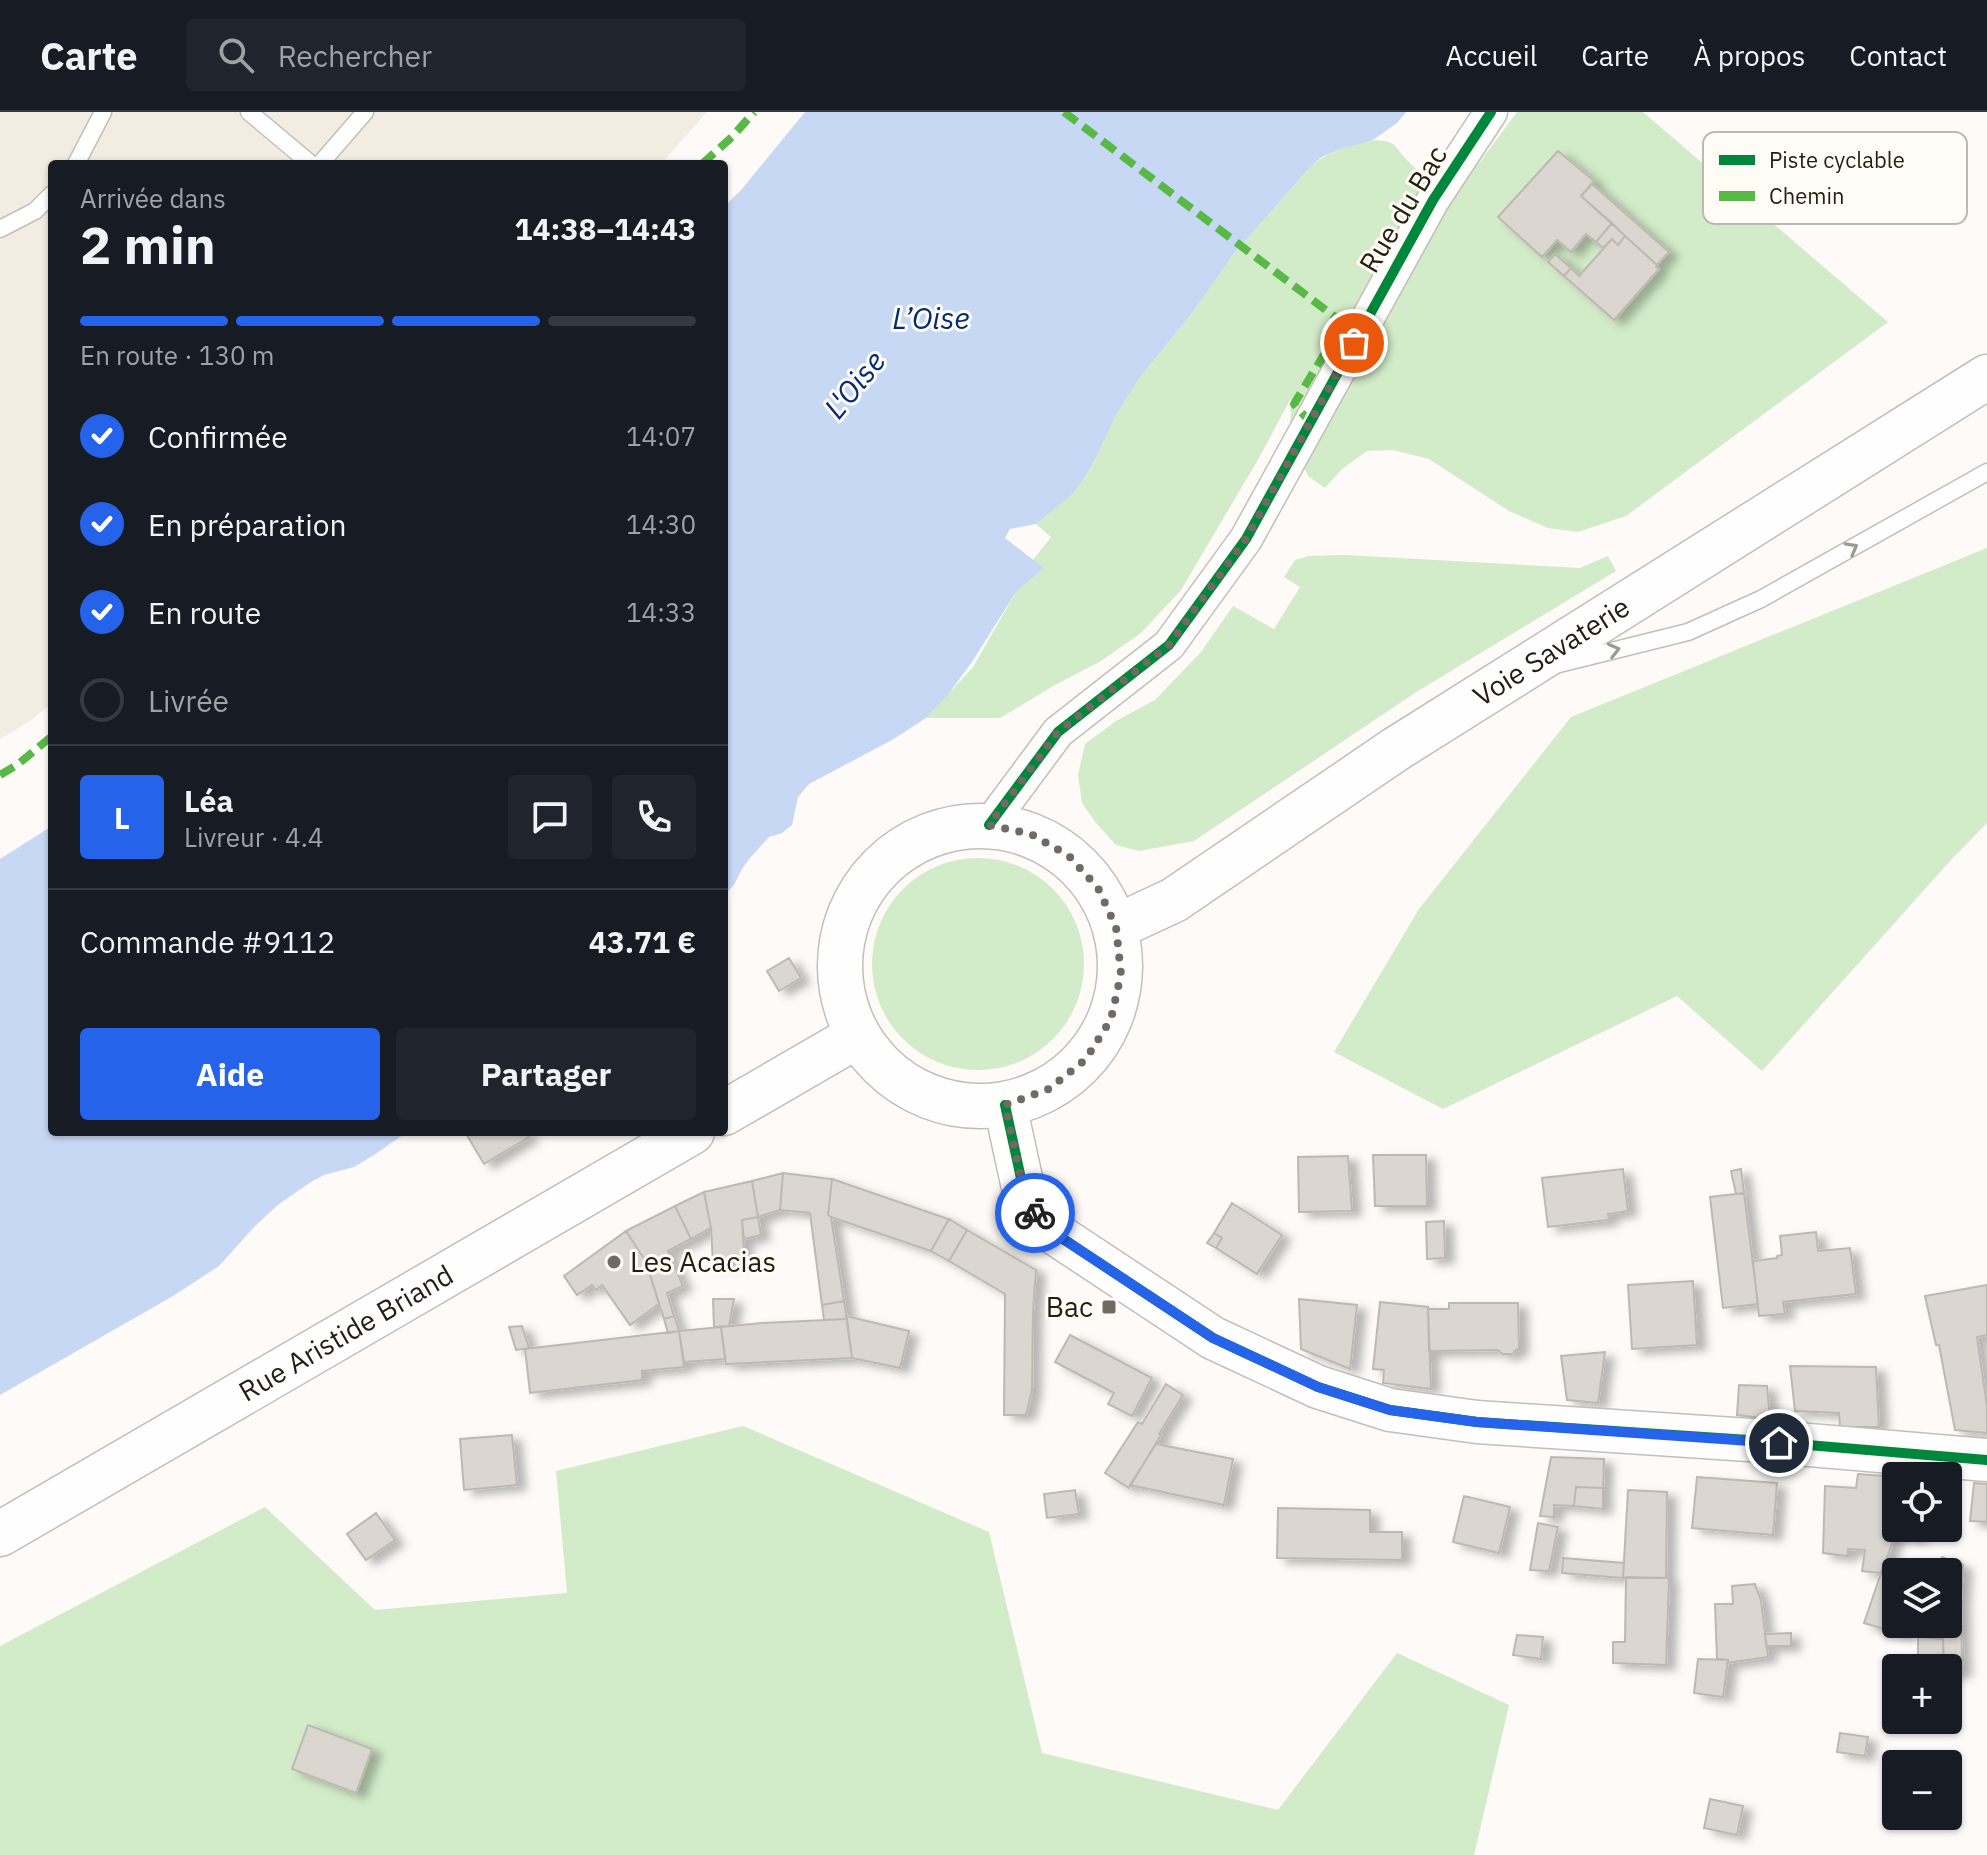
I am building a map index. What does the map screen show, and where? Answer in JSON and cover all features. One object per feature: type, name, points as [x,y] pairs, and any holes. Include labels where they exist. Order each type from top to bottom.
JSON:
[{"type":"main road","name":"Voie Savaterie","points":[[1116,927],[1174,900],[1396,749],[1987,377]]},
{"type":"main road","points":[[989,825],[1031,834],[1069,856],[1098,888],[1116,927],[1121,974],[1111,1019],[1086,1059],[1049,1089],[1005,1105],[962,1106],[920,1094],[884,1070],[857,1036],[841,995],[839,953],[849,910],[872,874],[905,845],[945,829],[989,825]]},
{"type":"main road","points":[[728,1111],[857,1036]]},
{"type":"main road","name":"Rue Aristide Briand","points":[[0,1534],[685,1136]]},
{"type":"street","name":"Rue du Bac","points":[[989,825],[1058,732],[1169,645],[1246,539],[1433,200],[1491,112]]},
{"type":"street","points":[[1005,1105],[1022,1183],[1039,1223],[1213,1338],[1318,1387],[1390,1410],[1477,1422],[1987,1460]]},
{"type":"lane","points":[[78,160],[103,112]]},
{"type":"lane","points":[[249,112],[306,160]]},
{"type":"lane","points":[[323,160],[365,112]]},
{"type":"lane","points":[[0,229],[35,211],[48,198]]},
{"type":"lane","points":[[1511,676],[1688,632],[1761,599],[1987,472]]},
{"type":"shaded area","points":[[0,112],[707,112],[665,160],[48,160],[48,706],[0,739]]},
{"type":"green space","points":[[1517,112],[1643,112],[1703,163],[1703,224],[1774,224],[1888,322],[1626,516],[1578,532],[1548,528],[1509,511],[1429,459],[1393,450],[1367,451],[1342,469],[1325,488],[1308,476],[1290,436],[1291,398],[1181,590],[1141,633],[1101,661],[1000,718],[926,718],[973,667],[1016,592],[1044,568],[1033,560],[1051,537],[1036,524],[1072,495],[1138,380],[1196,308],[1232,256],[1311,166],[1350,145],[1384,141],[1393,144],[1416,169],[1452,199]]},
{"type":"green space","points":[[1987,548],[1987,823],[1762,1071],[1677,996],[1443,1109],[1334,1052],[1419,909],[1571,717]]},
{"type":"green space","points":[[1345,555],[1580,568],[1608,556],[1616,571],[1418,691],[1194,841],[1139,851],[1116,845],[1082,803],[1078,775],[1085,744],[1116,721],[1155,700],[1201,652],[1233,606],[1274,629],[1300,587],[1284,577],[1295,560],[1309,556]]},
{"type":"green space","points":[[978,858],[1019,866],[1037,875],[1053,889],[1067,905],[1076,923],[1084,964],[1076,1005],[1067,1023],[1053,1039],[1037,1053],[1019,1062],[978,1070],[937,1062],[919,1053],[903,1039],[889,1023],[880,1005],[872,964],[880,923],[889,905],[903,889],[919,875],[937,866]]},
{"type":"green space","points":[[743,1426],[989,1532],[1042,1753],[1278,1810],[1397,1653],[1509,1705],[1474,1855],[0,1855],[0,1646],[265,1507],[375,1610],[567,1593],[556,1471]]},
{"type":"water","name":"L’Oise","points":[[805,112],[1406,112],[1397,123],[1373,140],[1340,149],[1311,166],[1232,256],[1196,308],[1138,380],[1072,495],[1036,524],[1010,529],[1005,538],[1044,568],[1016,592],[947,696],[926,718],[892,740],[809,784],[798,797],[792,825],[782,833],[769,837],[749,859],[728,891],[728,203]]},
{"type":"water","points":[[48,829],[48,1136],[401,1136],[354,1167],[324,1175],[279,1204],[219,1266],[173,1296],[0,1395],[0,859]]},
{"type":"building","points":[[1558,151],[1594,181],[1581,196],[1612,223],[1596,242],[1586,234],[1571,252],[1557,240],[1542,257],[1498,217]]},
{"type":"building","points":[[1592,184],[1669,252],[1657,265],[1581,196]]},
{"type":"building","points":[[1612,223],[1625,236],[1618,245],[1612,239],[1603,248],[1596,242]]},
{"type":"building","points":[[1625,236],[1659,269],[1614,320],[1564,276],[1571,268],[1579,276],[1612,239],[1618,245]]},
{"type":"building","points":[[1555,254],[1571,268],[1564,276],[1548,262]]},
{"type":"building","points":[[789,958],[801,978],[779,991],[767,971]]},
{"type":"building","points":[[467,1136],[528,1136],[529,1137],[484,1164]]},
{"type":"building","points":[[1373,1155],[1426,1155],[1427,1206],[1375,1206]]},
{"type":"building","points":[[1348,1156],[1352,1211],[1299,1212],[1298,1157]]},
{"type":"building","points":[[1623,1169],[1628,1211],[1608,1214],[1609,1220],[1548,1227],[1542,1178]]},
{"type":"building","points":[[1741,1169],[1744,1193],[1736,1194],[1731,1171]]},
{"type":"building","points":[[783,1173],[780,1210],[758,1217],[752,1181]]},
{"type":"building","points":[[783,1173],[832,1179],[828,1215],[831,1217],[844,1301],[822,1305],[810,1213],[780,1210]]},
{"type":"building","points":[[832,1179],[949,1219],[931,1251],[831,1217],[828,1215]]},
{"type":"building","points":[[752,1181],[758,1217],[742,1220],[744,1250],[740,1262],[713,1264],[711,1228],[704,1192]]},
{"type":"building","points":[[704,1192],[711,1228],[691,1239],[675,1206]]},
{"type":"building","points":[[1744,1193],[1758,1304],[1723,1308],[1710,1197]]},
{"type":"building","points":[[1232,1203],[1282,1235],[1257,1274],[1216,1248],[1222,1238],[1214,1233]]},
{"type":"building","points":[[675,1206],[691,1239],[668,1251],[683,1286],[667,1293],[674,1316],[664,1319],[646,1262],[626,1231]]},
{"type":"building","points":[[758,1217],[761,1235],[744,1239],[742,1220]]},
{"type":"building","points":[[949,1219],[967,1230],[949,1261],[931,1251]]},
{"type":"building","points":[[1444,1221],[1445,1258],[1427,1259],[1426,1222]]},
{"type":"building","points":[[967,1230],[1036,1270],[1032,1390],[1026,1415],[1004,1415],[1005,1294],[949,1261]]},
{"type":"building","points":[[626,1231],[646,1262],[659,1304],[630,1325],[602,1285],[596,1290],[592,1285],[577,1295],[564,1276]]},
{"type":"building","points":[[1816,1232],[1818,1251],[1850,1248],[1856,1294],[1783,1302],[1785,1314],[1759,1316],[1753,1261],[1782,1255],[1780,1236]]},
{"type":"building","points":[[1214,1233],[1222,1238],[1216,1248],[1207,1243]]},
{"type":"building","points":[[1693,1281],[1697,1345],[1632,1349],[1628,1285]]},
{"type":"building","points":[[1987,1285],[1987,1335],[1977,1337],[1987,1406],[1987,1433],[1955,1430],[1939,1345],[1936,1345],[1925,1296]]},
{"type":"building","points":[[713,1299],[734,1299],[729,1326],[714,1327]]},
{"type":"building","points":[[1299,1299],[1357,1305],[1350,1369],[1301,1349]]},
{"type":"building","points":[[844,1301],[847,1319],[824,1320],[822,1305]]},
{"type":"building","points":[[1380,1302],[1428,1307],[1431,1389],[1383,1383],[1384,1370],[1373,1369]]},
{"type":"building","points":[[1449,1303],[1518,1303],[1519,1350],[1512,1354],[1502,1354],[1498,1350],[1429,1351],[1428,1309],[1449,1309]]},
{"type":"building","points":[[674,1316],[679,1331],[668,1333],[664,1319]]},
{"type":"building","points":[[846,1316],[909,1331],[900,1368],[852,1358]]},
{"type":"building","points":[[847,1319],[852,1358],[726,1364],[721,1327]]},
{"type":"building","points":[[522,1326],[529,1348],[516,1350],[509,1327]]},
{"type":"building","points":[[721,1327],[725,1359],[684,1362],[679,1331]]},
{"type":"building","points":[[679,1331],[684,1367],[642,1371],[642,1380],[530,1393],[525,1349]]},
{"type":"building","points":[[1070,1335],[1152,1378],[1132,1416],[1108,1404],[1114,1393],[1055,1362]]},
{"type":"building","points":[[1605,1352],[1598,1403],[1567,1400],[1561,1356]]},
{"type":"building","points":[[1790,1366],[1876,1367],[1879,1427],[1840,1427],[1839,1413],[1795,1411]]},
{"type":"building","points":[[1166,1384],[1183,1395],[1129,1488],[1105,1473],[1138,1422],[1142,1424]]},
{"type":"building","points":[[1739,1385],[1767,1386],[1770,1419],[1737,1415]]},
{"type":"building","points":[[512,1435],[517,1485],[464,1490],[460,1439]]},
{"type":"building","points":[[1156,1444],[1233,1459],[1224,1505],[1130,1485]]},
{"type":"building","points":[[1551,1457],[1604,1459],[1603,1488],[1576,1487],[1574,1506],[1554,1505],[1554,1517],[1540,1516]]},
{"type":"building","points":[[1858,1474],[1882,1476],[1882,1542],[1893,1542],[1887,1558],[1882,1558],[1881,1573],[1862,1571],[1865,1550],[1848,1549],[1848,1556],[1823,1553],[1825,1486],[1856,1488]]},
{"type":"building","points":[[1697,1477],[1777,1483],[1773,1535],[1692,1528]]},
{"type":"building","points":[[1974,1483],[1987,1484],[1987,1522],[1970,1521]]},
{"type":"building","points":[[1576,1487],[1603,1488],[1603,1509],[1574,1506]]},
{"type":"building","points":[[1075,1490],[1079,1514],[1047,1518],[1044,1494]]},
{"type":"building","points":[[1628,1490],[1667,1492],[1666,1578],[1623,1578]]},
{"type":"building","points":[[1464,1496],[1510,1507],[1499,1553],[1453,1542]]},
{"type":"building","points":[[1278,1508],[1370,1510],[1370,1532],[1402,1532],[1402,1560],[1277,1558]]},
{"type":"building","points":[[376,1513],[395,1540],[366,1560],[347,1534]]},
{"type":"building","points":[[1538,1523],[1558,1527],[1549,1571],[1530,1570]]},
{"type":"building","points":[[1563,1558],[1624,1563],[1623,1578],[1562,1573]]},
{"type":"building","points":[[1881,1573],[1882,1573],[1882,1628],[1864,1623]]},
{"type":"building","points":[[1626,1577],[1669,1578],[1666,1665],[1613,1663],[1613,1642],[1625,1642]]},
{"type":"building","points":[[1755,1584],[1761,1601],[1768,1657],[1727,1663],[1728,1660],[1717,1659],[1715,1604],[1733,1604],[1732,1586]]},
{"type":"building","points":[[1791,1633],[1791,1646],[1766,1646],[1765,1634]]},
{"type":"building","points":[[1517,1635],[1543,1637],[1541,1659],[1513,1655]]},
{"type":"building","points":[[1918,1638],[1943,1639],[1944,1654],[1918,1654]]},
{"type":"building","points":[[1930,1638],[1962,1638],[1962,1654],[1943,1654],[1943,1639]]},
{"type":"building","points":[[1698,1659],[1728,1660],[1723,1697],[1694,1693]]},
{"type":"building","points":[[308,1725],[372,1749],[356,1793],[292,1769]]},
{"type":"building","points":[[1840,1733],[1868,1737],[1865,1756],[1837,1752]]},
{"type":"building","points":[[1710,1799],[1743,1806],[1737,1835],[1704,1828]]},
{"type":"marked path","points":[[706,160],[754,112]]},
{"type":"marked path","points":[[1064,112],[1343,323],[1294,404],[1310,422]]},
{"type":"marked path","points":[[0,775],[48,739]]},
{"type":"cycle path","points":[[989,825],[1058,732],[1169,645],[1246,539],[1433,200],[1491,112]]},
{"type":"cycle path","points":[[1005,1105],[1022,1183],[1039,1223],[1213,1338],[1318,1387],[1390,1410],[1477,1422],[1987,1460]]},
{"type":"way so far","points":[[1035,1213],[1022,1183],[1005,1105],[1049,1089],[1086,1059],[1111,1019],[1121,974],[1116,927],[1098,888],[1069,856],[1031,834],[989,825],[1058,732],[1169,645],[1246,539],[1354,343]]},
{"type":"place","name":"Les Acacias","points":[[614,1262]]},
{"type":"place","name":"Bac","points":[[1109,1307]]},
{"type":"route","points":[[1035,1213],[1039,1223],[1213,1338],[1318,1387],[1390,1410],[1477,1422],[1779,1443]]},
{"type":"water label","name":"L'Oise","points":[[855,385]]}]
